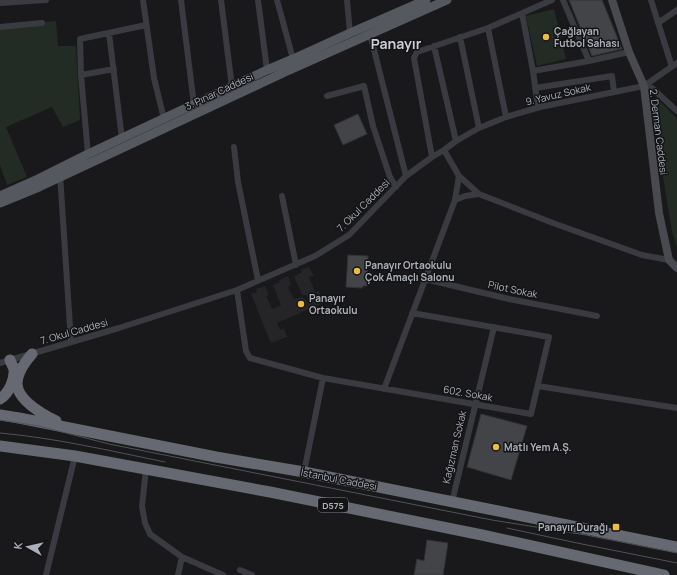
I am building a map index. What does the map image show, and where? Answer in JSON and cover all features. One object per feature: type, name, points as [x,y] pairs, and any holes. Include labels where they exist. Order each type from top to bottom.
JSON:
[{"type":"highway","points":[[0,398],[8,392],[11,385],[15,360],[25,362],[18,375],[17,384],[19,392],[43,415],[69,428]]},
{"type":"highway","name":"İstanbul Caddesi","points":[[0,415],[216,457],[304,472],[677,547]]},
{"type":"highway","name":"D575","points":[[0,446],[75,456],[270,492],[664,575]]},
{"type":"main road","points":[[0,196],[410,3],[426,0]]},
{"type":"main road","name":"2. Derman Caddesi","points":[[612,0],[629,52],[644,86],[659,213],[669,260]]},
{"type":"main road","name":"3. Pınar Caddesi","points":[[0,203],[39,187],[286,72],[444,1]]},
{"type":"main road","points":[[669,260],[677,268]]},
{"type":"street","points":[[0,3],[46,0]]},
{"type":"street","points":[[143,0],[154,78],[164,119]]},
{"type":"street","points":[[181,0],[194,105]]},
{"type":"street","points":[[221,0],[232,87]]},
{"type":"street","points":[[258,0],[267,70]]},
{"type":"street","points":[[285,0],[277,1],[293,59]]},
{"type":"street","points":[[347,0],[350,32]]},
{"type":"street","points":[[432,157],[414,58],[417,52],[488,28],[552,0]]},
{"type":"street","points":[[563,0],[590,61]]},
{"type":"street","points":[[651,0],[658,23],[675,65]]},
{"type":"street","points":[[658,23],[677,10]]},
{"type":"street","points":[[522,13],[533,70],[538,108]]},
{"type":"street","points":[[0,27],[42,23]]},
{"type":"street","points":[[88,154],[81,75],[80,38],[146,25]]},
{"type":"street","points":[[488,28],[506,117]]},
{"type":"street","points":[[109,33],[122,138]]},
{"type":"street","points":[[370,34],[406,176]]},
{"type":"street","points":[[460,37],[479,128]]},
{"type":"street","points":[[434,46],[456,141]]},
{"type":"street","points":[[533,70],[590,61],[629,52]]},
{"type":"street","name":"9. Yavuz Sokak","points":[[444,150],[456,141],[479,128],[506,117],[538,108],[644,86],[675,65]]},
{"type":"street","points":[[81,75],[114,69]]},
{"type":"street","points":[[535,88],[612,76],[614,92]]},
{"type":"street","points":[[327,96],[364,86],[375,134],[390,177],[396,187]]},
{"type":"street","points":[[644,86],[652,88],[677,111]]},
{"type":"street","points":[[234,147],[238,182],[258,280]]},
{"type":"street","points":[[444,150],[459,176],[479,194],[553,223],[642,255],[669,260]]},
{"type":"street","name":"7. Okul Caddesi","points":[[15,360],[237,290],[315,256],[349,235],[406,176],[444,150]]},
{"type":"street","points":[[61,167],[60,177],[71,342]]},
{"type":"street","points":[[384,389],[454,200],[459,176]]},
{"type":"street","points":[[454,200],[465,196],[479,194]]},
{"type":"street","points":[[282,196],[296,265]]},
{"type":"street","name":"Pilot Sokak","points":[[425,278],[509,299],[597,316]]},
{"type":"street","name":"602. Sokak","points":[[237,290],[246,351],[250,358],[323,378],[531,414],[549,337],[494,327]]},
{"type":"street","points":[[412,313],[494,327]]},
{"type":"street","name":"Kağızman Sokak","points":[[452,502],[494,327]]},
{"type":"street","points":[[304,472],[323,378]]},
{"type":"street","points":[[538,386],[677,408]]},
{"type":"street","points":[[46,575],[75,456]]},
{"type":"street","points":[[146,470],[142,506],[145,523],[150,534],[182,557],[219,574]]},
{"type":"street","points":[[178,575],[182,557]]},
{"type":"street","points":[[240,570],[252,575]]},
{"type":"shaded area","name":"Çağlayan Futbol Sahası","points":[[554,9],[566,59],[537,66],[526,16]]},
{"type":"shaded area","points":[[56,21],[58,46],[76,46],[80,120],[63,127],[52,107],[6,127],[27,177],[7,185],[0,165],[0,26]]},
{"type":"shaded area","points":[[657,98],[677,119],[677,247],[672,232],[662,171]]},
{"type":"shaded area","name":"Panayır Ortaokulu","points":[[309,267],[314,276],[309,277],[315,292],[319,291],[323,303],[277,323],[280,330],[284,329],[287,337],[271,343],[251,294],[257,292],[256,289],[265,286],[269,295],[266,296],[272,309],[281,305],[273,285],[280,282],[279,280],[288,276],[291,285],[288,287],[294,299],[302,297],[309,302],[307,295],[302,295],[294,276],[301,273],[301,270]]},
{"type":"building","points":[[569,0],[602,0],[622,49],[592,56]]},
{"type":"building","points":[[358,114],[367,134],[343,145],[334,125]]},
{"type":"building","name":"Panayır Ortaokulu Çok Amaçlı Salonu","points":[[348,255],[368,256],[367,286],[363,286],[362,288],[346,287]]},
{"type":"building","name":"Matlı Yem A.Ş.","points":[[481,414],[527,426],[511,480],[467,467]]},
{"type":"building","points":[[427,540],[448,543],[443,575],[414,575],[417,559],[424,561]]},
{"type":"tram line","points":[[0,420],[39,426],[109,444],[492,520],[586,535],[677,553]]},
{"type":"tram line","points":[[0,433],[63,441],[165,462]]},
{"type":"tram line","points":[[507,528],[677,563]]},
{"type":"place","name":"Çağlayan Futbol Sahası","points":[[546,37]]},
{"type":"place","name":"Panayır Ortaokulu Çok Amaçlı Salonu","points":[[357,271]]},
{"type":"place","name":"Panayır Ortaokulu","points":[[301,304]]},
{"type":"place","name":"Matlı Yem A.Ş.","points":[[496,447]]},
{"type":"place","name":"Panayır Durağı","points":[[616,527]]},
{"type":"district","name":"Panayır","points":[[396,43]]}]
